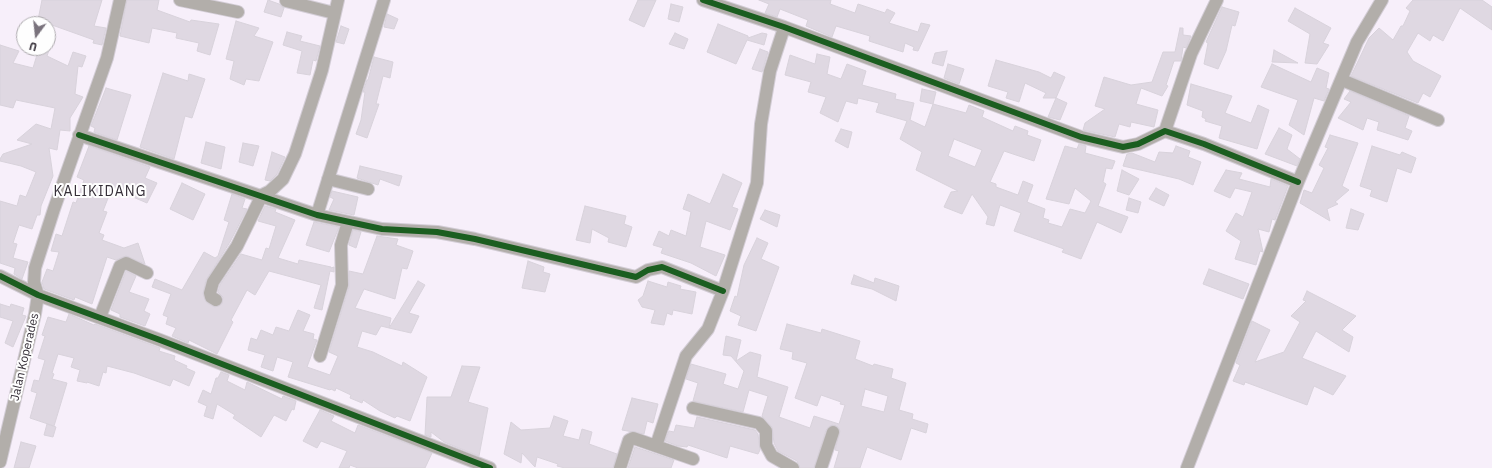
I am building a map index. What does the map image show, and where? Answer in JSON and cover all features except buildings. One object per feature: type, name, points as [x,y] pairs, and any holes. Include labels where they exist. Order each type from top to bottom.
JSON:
[{"type":"street","name":"Jalan Koperades","points":[[0,462],[31,333],[38,295],[34,282],[35,268],[79,135],[107,58],[120,0]]},
{"type":"street","points":[[180,0],[238,12]]},
{"type":"street","points":[[216,300],[211,297],[210,293],[213,282],[237,246],[262,196],[283,179],[295,154],[322,70],[338,0]]},
{"type":"street","points":[[317,215],[384,0]]},
{"type":"street","points":[[703,0],[1004,107],[1081,137],[1103,143],[1131,146],[1166,131],[1204,144],[1298,182]]},
{"type":"street","points":[[1166,131],[1191,54],[1216,0]]},
{"type":"street","points":[[1187,468],[1298,182],[1357,42],[1382,0]]},
{"type":"street","points":[[286,1],[334,13]]},
{"type":"street","points":[[656,446],[686,356],[708,329],[723,291],[757,183],[761,124],[770,71],[784,28]]},
{"type":"street","points":[[1342,80],[1438,120]]},
{"type":"street","points":[[79,135],[317,215],[382,229],[437,232],[475,239],[636,277],[648,270],[662,267],[723,291]]},
{"type":"street","points":[[328,180],[368,189]]},
{"type":"street","points":[[320,356],[342,286],[341,245],[348,222]]},
{"type":"street","points":[[100,317],[120,266],[126,263],[147,273]]},
{"type":"street","points":[[0,276],[38,295],[100,317],[463,463],[490,468]]},
{"type":"street","points":[[694,408],[759,423],[766,431],[766,445],[772,456],[793,468]]},
{"type":"street","points":[[821,468],[833,432]]},
{"type":"street","points":[[620,468],[629,440],[633,438],[693,459]]},
{"type":"cycle path","points":[[703,0],[784,27],[1081,137],[1123,147],[1138,144],[1165,131],[1204,144],[1298,182]]},
{"type":"cycle path","points":[[79,135],[317,215],[382,229],[437,232],[475,239],[636,277],[648,270],[662,267],[723,291]]},
{"type":"cycle path","points":[[0,276],[38,295],[160,340],[490,468]]},
{"type":"district","name":"KALIKIDANG","points":[[100,192]]}]
